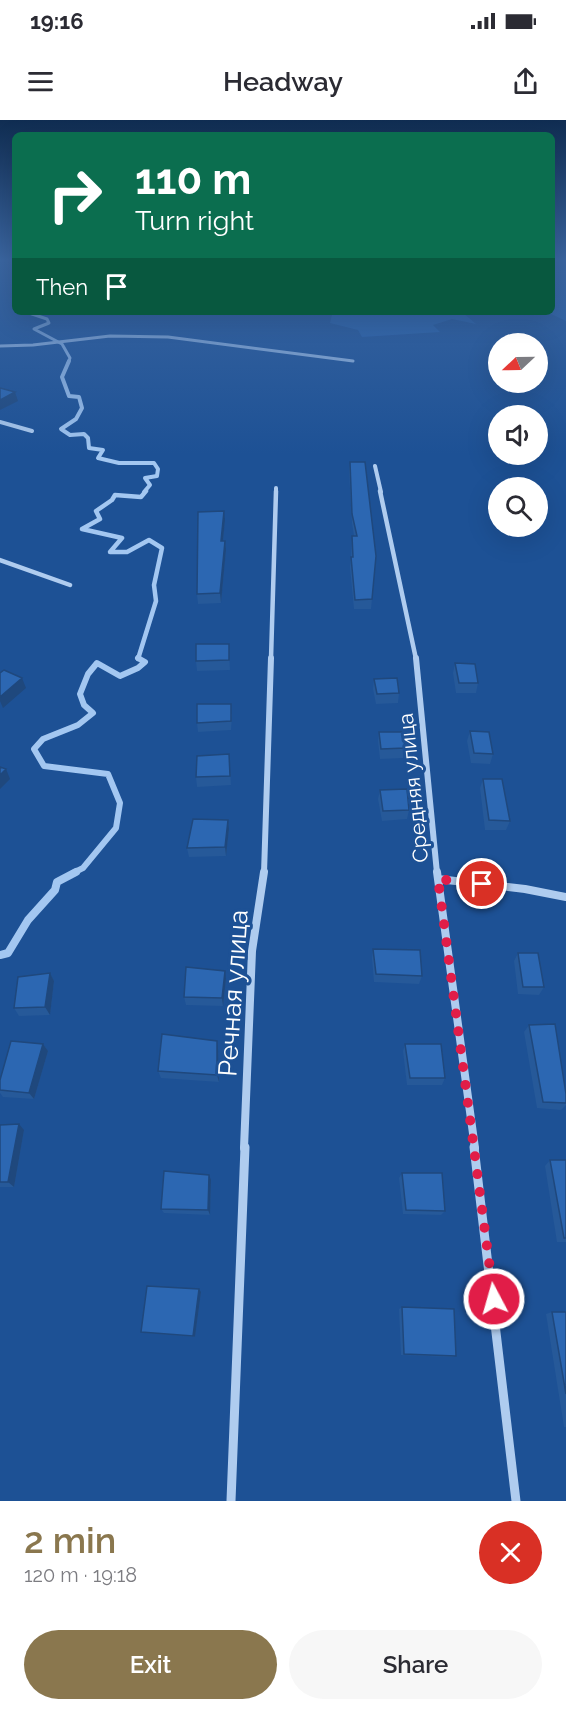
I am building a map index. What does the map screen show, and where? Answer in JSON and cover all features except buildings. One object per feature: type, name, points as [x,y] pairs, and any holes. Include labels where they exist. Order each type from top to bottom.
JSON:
[{"type":"street","points":[[0,346],[110,336],[168,337],[353,361]]},
{"type":"street","points":[[0,422],[32,431]]},
{"type":"street","name":"Средняя улица","points":[[375,466],[416,659],[438,879],[483,1210],[516,1501]]},
{"type":"street","name":"Речная улица","points":[[231,1501],[252,951],[264,882],[276,488]]},
{"type":"street","points":[[0,561],[70,585]]},
{"type":"street","points":[[438,879],[566,897]]},
{"type":"shaded area","points":[[340,325],[433,325],[440,332],[362,337],[358,330]]},
{"type":"waterway","points":[[43,325],[34,329],[62,344],[70,358],[68,363]]},
{"type":"waterway","points":[[69,361],[62,377],[69,396],[79,397],[82,408],[76,419],[61,429],[70,435],[84,434],[88,438],[89,448],[103,450],[98,458],[119,463],[154,463],[158,469],[157,476],[145,478],[150,485],[144,492]]},
{"type":"waterway","points":[[138,658],[156,601],[154,585],[162,548],[149,540],[127,552],[110,552],[122,538],[82,529],[100,519],[96,511],[112,500],[115,495],[141,497],[146,491]]},
{"type":"waterway","points":[[73,873],[83,868],[116,828],[120,803],[108,774],[44,766],[34,749],[43,739],[78,725],[93,713],[84,705],[80,694],[88,674],[97,663],[120,676],[138,668],[145,662],[138,658]]},
{"type":"waterway","points":[[0,955],[8,953],[28,920],[55,890],[57,882],[76,872]]},
{"type":"route","points":[[482,884],[438,879],[494,1299]]}]
